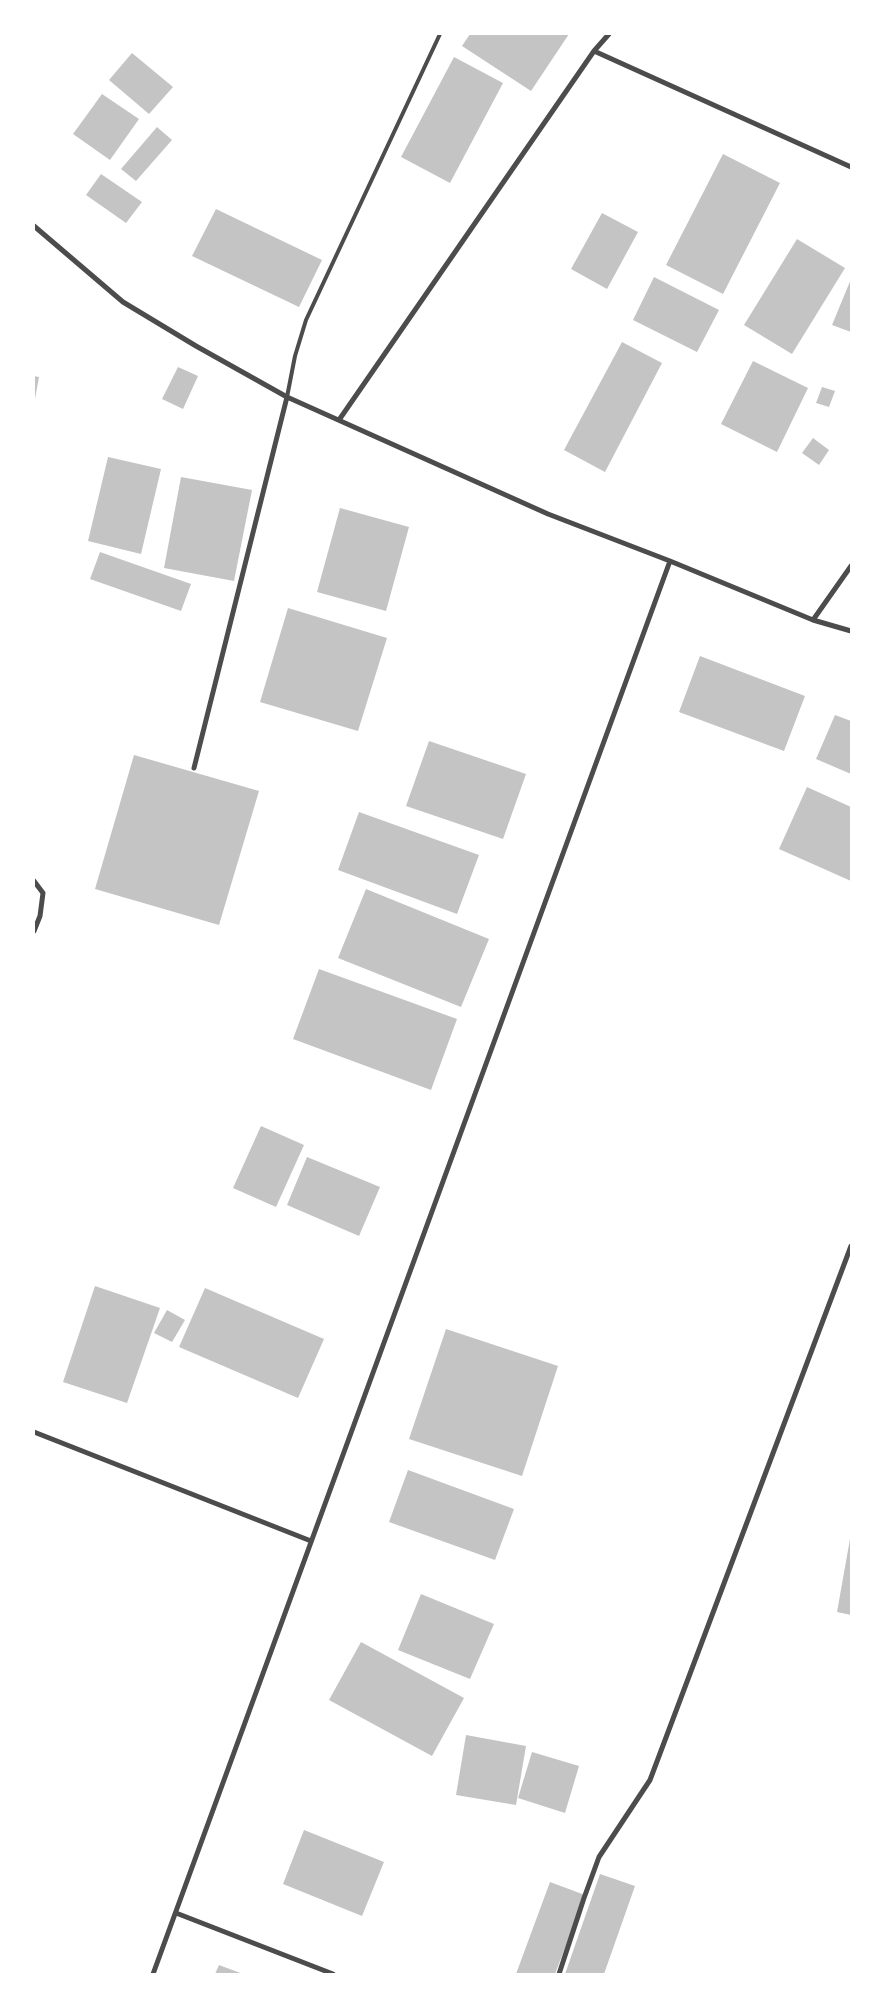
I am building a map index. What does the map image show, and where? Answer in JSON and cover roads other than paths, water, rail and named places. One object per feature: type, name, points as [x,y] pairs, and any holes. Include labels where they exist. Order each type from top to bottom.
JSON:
[{"type":"street","points":[[339,420],[594,51],[609,34]]},
{"type":"street","points":[[594,51],[851,167]]},
{"type":"street","points":[[34,226],[123,302],[287,397],[548,514],[670,561],[813,620],[851,632]]},
{"type":"street","points":[[194,768],[287,397]]},
{"type":"street","points":[[153,1974],[670,561]]},
{"type":"street","points":[[813,620],[851,566]]},
{"type":"street","points":[[34,882],[43,893],[40,916],[34,931]]},
{"type":"street","points":[[560,1974],[599,1857],[650,1780],[851,1246]]},
{"type":"street","points":[[34,1432],[311,1541]]},
{"type":"street","points":[[176,1913],[333,1974]]},
{"type":"lane","points":[[287,397],[295,356],[306,320],[440,34]]}]
